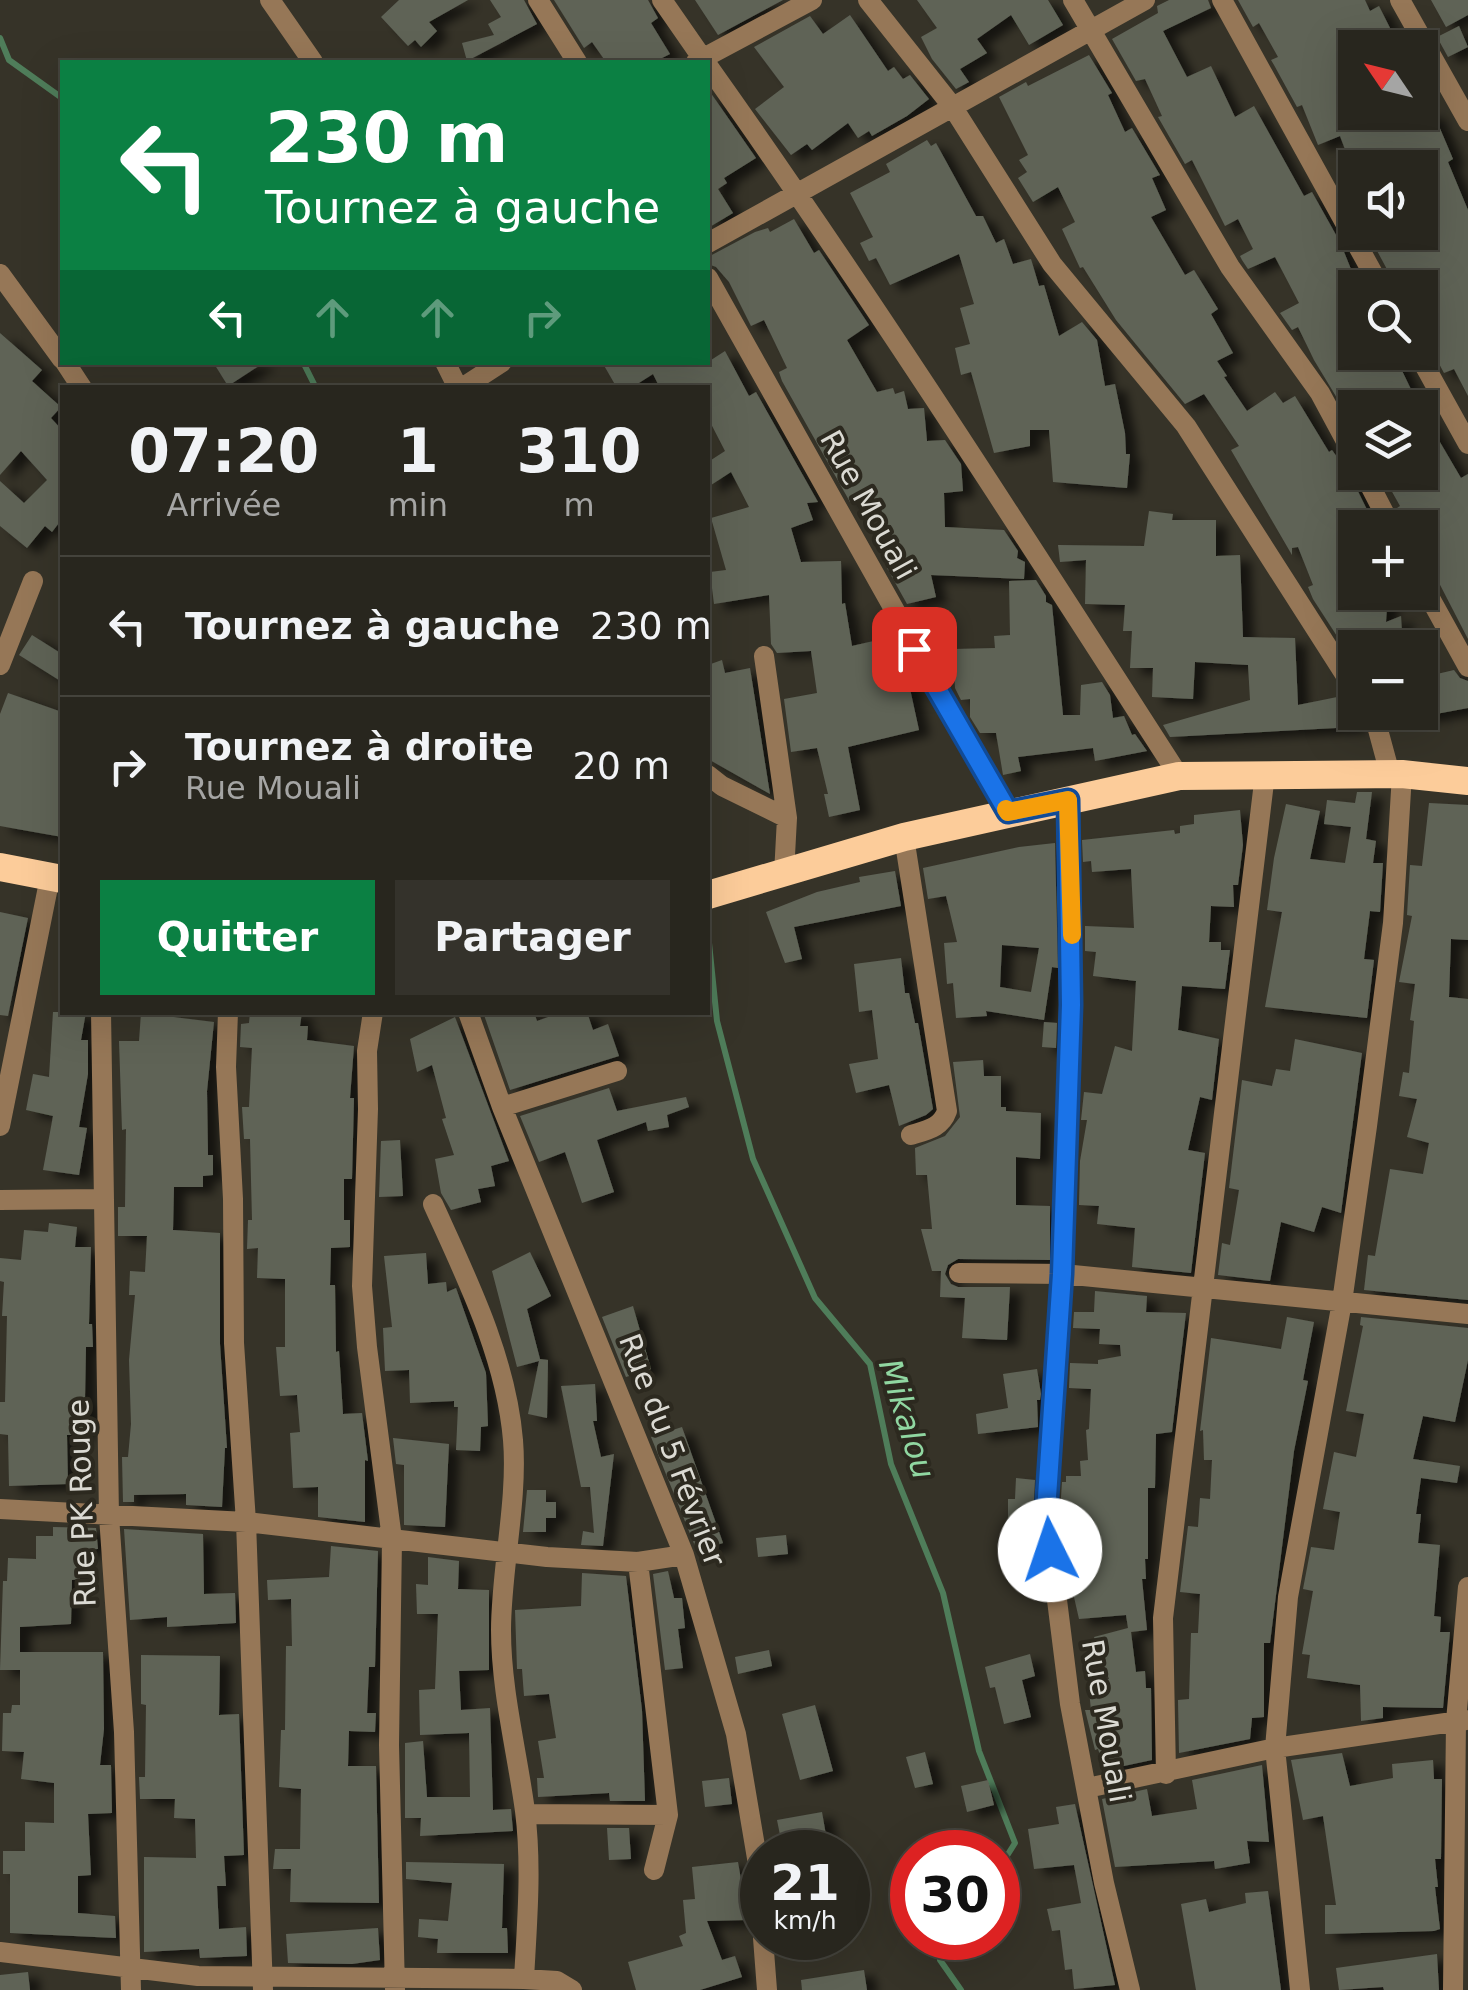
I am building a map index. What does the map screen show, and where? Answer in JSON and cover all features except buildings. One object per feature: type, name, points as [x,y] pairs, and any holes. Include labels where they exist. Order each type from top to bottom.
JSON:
[{"type":"highway","points":[[1396,774],[1468,763]]},
{"type":"highway","points":[[718,892],[904,837],[1179,776],[1396,774],[1468,781]]},
{"type":"highway","points":[[0,867],[56,878]]},
{"type":"street","points":[[270,0],[312,60]]},
{"type":"street","points":[[538,0],[576,60]]},
{"type":"street","points":[[662,0],[702,60]]},
{"type":"street","points":[[707,60],[812,0]]},
{"type":"street","points":[[868,0],[952,106],[1052,264],[1186,426],[1338,663]]},
{"type":"street","points":[[1074,0],[1230,267],[1320,393],[1338,426]]},
{"type":"street","points":[[710,242],[1145,0]]},
{"type":"street","points":[[1222,0],[1371,270]]},
{"type":"street","points":[[1400,0],[1468,121]]},
{"type":"street","points":[[710,72],[797,191],[1179,776]]},
{"type":"street","points":[[0,274],[60,356]]},
{"type":"street","name":"Rue Mouali","points":[[710,282],[1008,812]]},
{"type":"street","points":[[465,385],[497,365]]},
{"type":"street","points":[[1427,370],[1468,444]]},
{"type":"street","points":[[0,665],[33,581]]},
{"type":"street","points":[[1437,610],[1468,667]]},
{"type":"street","points":[[764,656],[787,818],[784,874]]},
{"type":"street","points":[[1300,1990],[1275,1748],[1288,1597],[1342,1302],[1389,962],[1396,774],[1379,730]]},
{"type":"street","points":[[1166,1774],[1163,1618],[1265,774]]},
{"type":"street","points":[[710,777],[787,818]]},
{"type":"street","name":"Rue Mouali","points":[[1068,800],[1072,966],[1062,1274],[1046,1512],[1070,1704],[1104,1883],[1130,1990]]},
{"type":"street","points":[[904,837],[947,1111],[944,1120],[934,1128],[912,1135]]},
{"type":"street","points":[[0,1126],[56,878]]},
{"type":"street","name":"Rue PK Rouge","points":[[101,1015],[110,1516],[124,1732],[131,1980]]},
{"type":"street","points":[[228,1015],[234,1343],[246,1522],[263,1984]]},
{"type":"street","points":[[372,1015],[366,1052],[362,1286],[366,1347],[392,1538],[389,1746],[394,1983]]},
{"type":"street","name":"Rue du 5 Février","points":[[469,1015],[502,1107],[684,1554],[736,1734],[752,1830]]},
{"type":"street","points":[[502,1107],[617,1071]]},
{"type":"street","points":[[0,1200],[103,1199]]},
{"type":"street","points":[[432,1204],[471,1284],[486,1328],[513,1442],[501,1630],[506,1698],[526,1814],[528,1917],[524,1978]]},
{"type":"street","points":[[959,1273],[1062,1274],[1468,1314]]},
{"type":"street","points":[[0,1509],[246,1522],[507,1554],[638,1562],[684,1554]]},
{"type":"street","points":[[638,1562],[668,1815],[654,1870]]},
{"type":"street","points":[[1453,1990],[1468,1587]]},
{"type":"street","points":[[1087,1788],[1275,1748],[1462,1721]]},
{"type":"street","points":[[526,1814],[668,1815]]},
{"type":"street","points":[[0,1952],[131,1980],[263,1984],[524,1978],[557,1982],[572,1990]]},
{"type":"street","points":[[764,1960],[766,1990]]},
{"type":"waterway","name":"Mikalou","points":[[0,38],[9,60],[60,97]]},
{"type":"waterway","name":"Mikalou","points":[[304,365],[314,385]]},
{"type":"waterway","name":"Mikalou","points":[[710,953],[717,1021],[753,1159],[815,1298],[870,1364],[891,1464],[943,1593],[979,1751],[1010,1830]]},
{"type":"waterway","name":"Mikalou","points":[[940,1960],[961,1990]]},
{"type":"slow traffic","points":[[1006,809],[1008,812],[1068,800],[1072,935]]},
{"type":"route","points":[[914,649],[1008,812],[1068,800],[1072,966],[1062,1274],[1046,1512],[1050,1550]]}]
